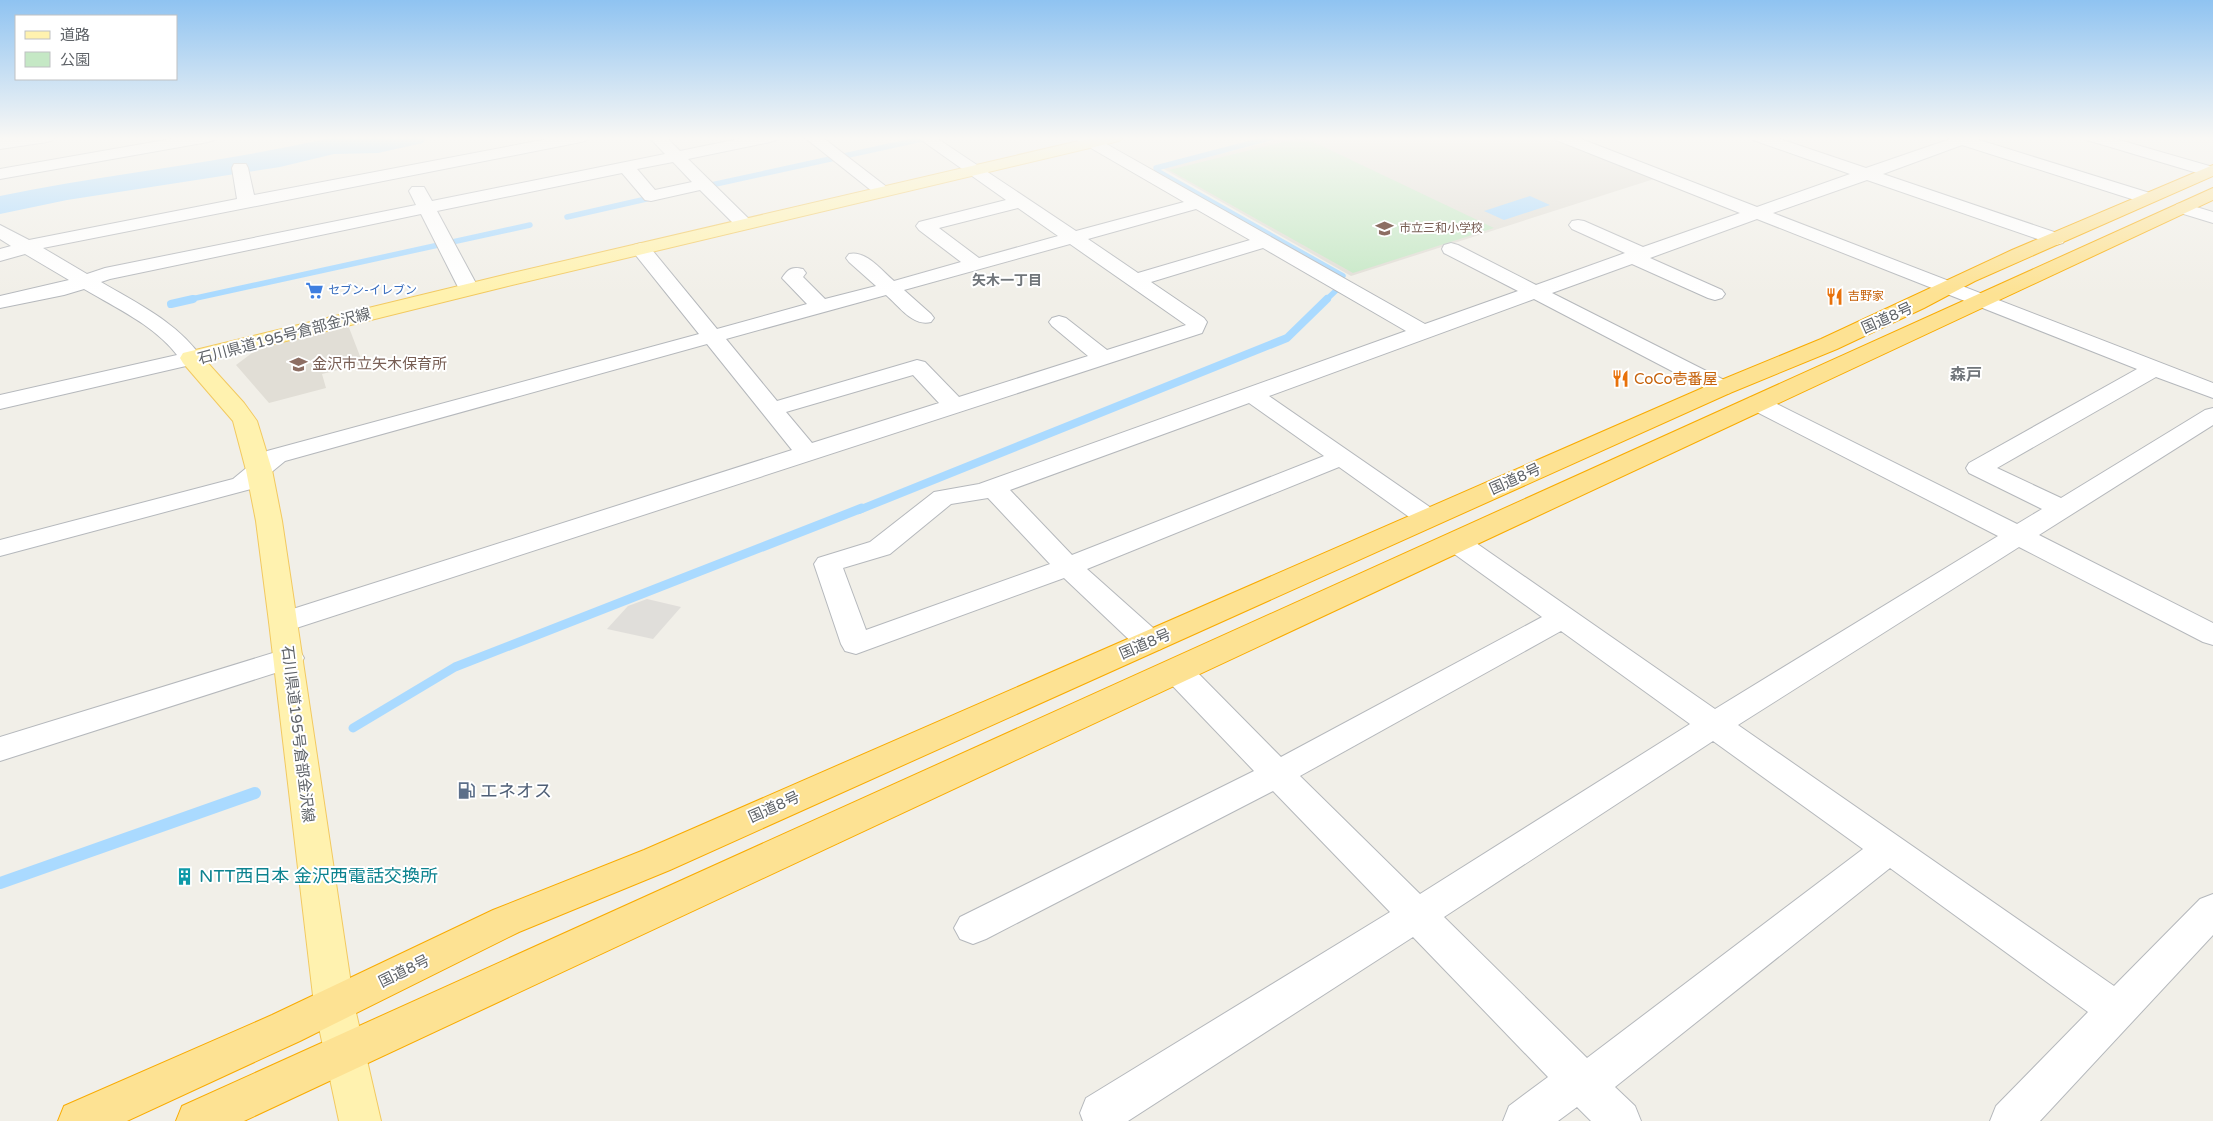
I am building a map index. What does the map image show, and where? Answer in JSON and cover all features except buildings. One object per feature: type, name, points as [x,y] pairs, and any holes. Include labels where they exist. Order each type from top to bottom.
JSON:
[{"type":"highway","name":"国道8号","points":[[78,1121],[334,1004],[506,922],[657,860],[899,751],[1150,642],[1722,388],[1829,344],[2056,238],[2147,198],[2175,189]]},
{"type":"highway","name":"国道8号","points":[[197,1121],[994,753],[1178,671],[1757,403],[1983,301],[2183,208],[2201,189]]},
{"type":"main road","name":"石川県道195号倉部金沢線","points":[[360,1121],[334,1004],[284,622],[269,521],[259,470],[245,422],[236,408],[191,358],[890,189]]},
{"type":"street","points":[[244,189],[246,202]]},
{"type":"street","points":[[0,255],[46,241],[310,189]]},
{"type":"street","points":[[417,189],[470,290]]},
{"type":"street","points":[[0,302],[64,289],[105,274],[513,189]]},
{"type":"street","points":[[645,189],[651,196],[687,189]]},
{"type":"street","points":[[708,189],[744,224]]},
{"type":"street","points":[[284,622],[1195,329],[1197,322],[1001,189]]},
{"type":"street","points":[[1178,189],[1423,332]]},
{"type":"street","points":[[1698,189],[2213,391]]},
{"type":"street","points":[[1341,458],[1068,567],[856,644],[828,564],[880,548],[943,497],[993,488],[1823,189]]},
{"type":"street","points":[[1912,189],[2056,238]]},
{"type":"street","points":[[2121,189],[2147,198]]},
{"type":"street","points":[[975,264],[925,226],[1020,202]]},
{"type":"street","points":[[0,548],[242,484],[276,456],[1200,203]]},
{"type":"street","points":[[2183,208],[2213,218]]},
{"type":"street","points":[[1578,225],[1715,294]]},
{"type":"street","points":[[0,231],[146,317],[175,338],[191,358],[0,402]]},
{"type":"street","points":[[1135,280],[1267,241]]},
{"type":"street","points":[[642,249],[807,453]]},
{"type":"street","points":[[1451,249],[1722,388]]},
{"type":"street","points":[[856,258],[924,318]]},
{"type":"street","points":[[796,273],[792,278],[821,307]]},
{"type":"street","points":[[1059,322],[1104,358]]},
{"type":"street","points":[[773,409],[916,367],[955,406]]},
{"type":"street","points":[[2061,508],[1978,468],[2155,368]]},
{"type":"street","points":[[1251,394],[1428,518]]},
{"type":"street","points":[[1757,403],[2213,635]]},
{"type":"street","points":[[1106,1121],[1102,1113],[1417,915],[1715,724],[2213,415]]},
{"type":"street","points":[[993,488],[1068,567],[1150,642]]},
{"type":"street","points":[[1456,542],[2117,1010]]},
{"type":"street","points":[[974,928],[1277,774],[1564,617]]},
{"type":"street","points":[[0,749],[289,658]]},
{"type":"street","points":[[1178,671],[1277,774],[1620,1121]]},
{"type":"street","points":[[1524,1121],[1582,1082],[1890,848]]},
{"type":"street","points":[[2011,1121],[2213,910]]},
{"type":"shaded area","points":[[1199,189],[1622,189],[1351,276]]},
{"type":"shaded area","name":"金沢市立矢木保育所","points":[[348,325],[363,364],[322,374],[326,388],[269,403],[236,365],[256,350],[272,343]]},
{"type":"shaded area","points":[[647,599],[681,607],[653,639],[607,629],[628,606]]},
{"type":"green space","points":[[1204,189],[1413,189],[1494,228],[1353,273]]},
{"type":"water","points":[[1530,196],[1550,205],[1504,220],[1484,211]]},
{"type":"waterway","points":[[0,205],[78,189]]},
{"type":"waterway","points":[[1189,189],[1343,276]]},
{"type":"waterway","points":[[567,217],[655,197]]},
{"type":"waterway","points":[[187,300],[530,225]]},
{"type":"waterway","points":[[1326,300],[1345,282]]},
{"type":"waterway","points":[[171,304],[193,299]]},
{"type":"waterway","points":[[859,510],[1287,338],[1327,299]]},
{"type":"waterway","points":[[353,728],[455,667],[862,508]]},
{"type":"waterway","points":[[0,883],[255,793]]},
{"type":"place","name":"市立三和小学校","points":[[1385,228]]},
{"type":"place","name":"セブン-イレブン","points":[[314,290]]},
{"type":"place","name":"吉野家","points":[[1834,296]]},
{"type":"place","name":"金沢市立矢木保育所","points":[[298,364]]},
{"type":"place","name":"CoCo壱番屋","points":[[1620,379]]},
{"type":"place","name":"エネオス","points":[[466,791]]},
{"type":"place","name":"NTT西日本 金沢西電話交換所","points":[[185,876]]},
{"type":"district","name":"矢木一丁目","points":[[1007,280]]},
{"type":"district","name":"森戸","points":[[1966,375]]}]
